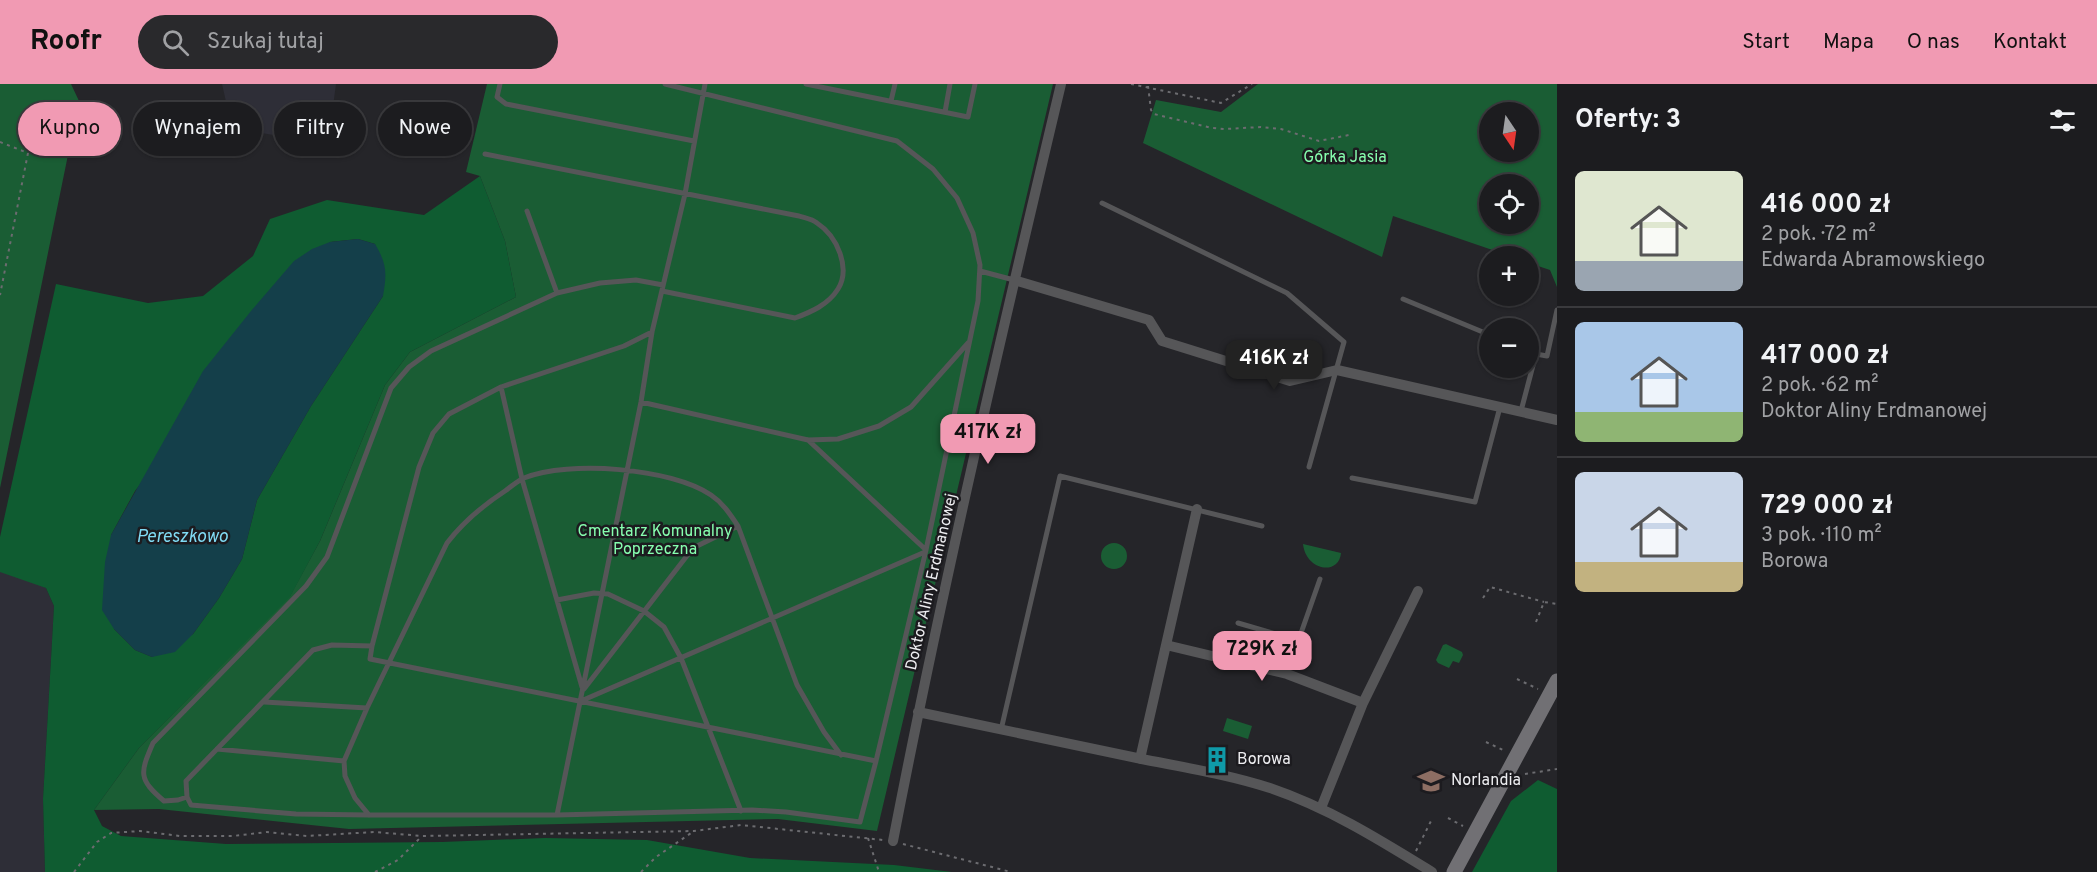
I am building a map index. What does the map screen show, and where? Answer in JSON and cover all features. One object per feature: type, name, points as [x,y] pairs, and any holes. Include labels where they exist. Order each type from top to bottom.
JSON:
[{"type":"street","name":"Doktor Aliny Erdmanowej","points":[[892,842],[918,712],[1014,280],[1061,84]]},
{"type":"street","points":[[1014,280],[1149,320],[1162,341],[1290,381],[1337,370],[1557,420]]},
{"type":"street","points":[[1140,759],[1197,510]]},
{"type":"street","points":[[1321,808],[1363,703],[1418,591]]},
{"type":"street","points":[[1166,645],[1287,674],[1363,703]]},
{"type":"street","points":[[1454,872],[1557,681]]},
{"type":"street","points":[[918,712],[1208,771],[1260,785],[1321,808],[1374,835],[1432,872]]},
{"type":"lane","points":[[500,84],[497,97],[506,104],[694,141]]},
{"type":"lane","points":[[372,646],[332,645],[313,650],[186,781],[187,797],[191,805],[296,814],[369,815],[786,812],[860,822],[925,551],[978,301],[980,271],[973,233],[957,198],[933,169],[897,141],[665,84]]},
{"type":"lane","points":[[557,815],[641,402],[652,332],[685,194],[705,84]]},
{"type":"lane","points":[[806,84],[968,117],[975,84]]},
{"type":"lane","points":[[891,101],[895,84]]},
{"type":"lane","points":[[945,112],[950,84]]},
{"type":"lane","points":[[187,797],[164,801],[147,787],[143,773],[153,743],[306,586],[327,557],[391,388],[409,367],[431,351],[557,293],[600,283],[636,280],[795,318],[816,310],[838,290],[843,272],[840,252],[827,230],[815,221],[800,216],[484,154]]},
{"type":"lane","points":[[1102,203],[1287,293],[1344,342],[1309,467]]},
{"type":"lane","points":[[527,211],[557,293]]},
{"type":"lane","points":[[980,271],[1014,280]]},
{"type":"lane","points":[[1402,299],[1479,330]]},
{"type":"lane","points":[[1539,355],[1547,356],[1557,310]]},
{"type":"lane","points":[[652,332],[624,346],[501,387],[449,414],[434,432],[419,467],[370,659],[876,762]]},
{"type":"lane","points":[[641,402],[807,440],[838,439],[879,426],[911,407],[969,342]]},
{"type":"lane","points":[[1521,411],[1530,378]]},
{"type":"lane","points":[[501,387],[522,479],[583,690]]},
{"type":"lane","points":[[1352,478],[1474,502],[1500,406]]},
{"type":"lane","points":[[807,440],[925,551]]},
{"type":"lane","points":[[369,815],[356,798],[345,776],[344,761],[388,663],[447,543],[460,526],[478,509],[522,479],[550,470],[574,468],[662,476],[685,482],[711,495],[727,508],[738,526],[797,685],[824,732],[841,755]]},
{"type":"lane","points":[[1001,730],[1060,476],[1262,526]]},
{"type":"lane","points":[[583,690],[693,548],[738,526]]},
{"type":"lane","points":[[580,702],[925,551]]},
{"type":"lane","points":[[1287,674],[1320,579]]},
{"type":"lane","points":[[557,600],[594,593],[608,594],[644,611],[664,627],[681,658],[741,811]]},
{"type":"lane","points":[[1238,623],[1300,641]]},
{"type":"lane","points":[[264,702],[367,708]]},
{"type":"lane","points":[[217,749],[344,761]]},
{"type":"path","points":[[1131,84],[1221,103],[1252,84]]},
{"type":"path","points":[[1148,86],[1151,110],[1154,114],[1205,127],[1278,129],[1319,141],[1349,135]]},
{"type":"path","points":[[0,142],[28,153],[0,296]]},
{"type":"path","points":[[1484,598],[1490,587],[1557,604]]},
{"type":"path","points":[[1536,622],[1544,602]]},
{"type":"path","points":[[1517,679],[1540,690]]},
{"type":"path","points":[[1486,742],[1505,751]]},
{"type":"path","points":[[1525,774],[1557,769]]},
{"type":"path","points":[[1448,818],[1463,826]]},
{"type":"path","points":[[1416,852],[1431,821]]},
{"type":"path","points":[[74,872],[97,842],[111,833],[140,831],[180,836],[233,836],[267,832],[307,836],[374,832],[422,836],[694,831],[741,825],[892,842],[1011,872]]},
{"type":"path","points":[[641,872],[656,857],[694,831]]},
{"type":"path","points":[[375,872],[398,860],[422,836]]},
{"type":"path","points":[[868,838],[879,872]]},
{"type":"shaded area","points":[[222,84],[336,84],[334,102],[274,102],[274,135],[262,133],[262,102],[226,102]]},
{"type":"shaded area","points":[[0,564],[46,588],[54,606],[43,799],[45,872],[0,872]]},
{"type":"green space","points":[[0,84],[71,84],[79,102],[18,102],[18,156],[68,156],[0,488]]},
{"type":"green space","name":"Cmentarz Komunalny Poprzeczna","points":[[487,84],[1053,84],[877,831],[778,819],[349,829],[159,809],[94,810],[139,748],[290,596],[320,541],[385,385],[410,352],[516,297],[505,241],[480,176],[466,172],[470,156],[472,156],[472,147]]},
{"type":"green space","name":"Górka Jasia","points":[[1258,84],[1557,84],[1557,287],[1550,270],[1539,266],[1539,246],[1481,246],[1393,216],[1382,257],[1143,143],[1156,100],[1221,112]]},
{"type":"green space","points":[[480,176],[505,241],[516,297],[410,352],[385,385],[320,541],[290,597],[139,748],[94,810],[102,826],[121,836],[226,844],[442,842],[545,838],[647,840],[750,858],[894,865],[952,872],[45,872],[43,799],[54,606],[46,588],[0,572],[0,537],[56,284],[148,303],[203,296],[253,256],[270,219],[327,200],[424,215]],"holes":[[[358,239],[375,244],[383,296],[311,406],[257,500],[242,559],[219,598],[193,634],[152,657],[135,650],[114,629],[111,535],[135,491],[330,242]]]},
{"type":"green space","points":[[1114,543],[1123,547],[1127,556],[1123,565],[1114,569],[1105,565],[1101,556],[1105,547]]},
{"type":"green space","points":[[1303,544],[1341,553],[1339,560],[1335,565],[1329,567],[1316,565],[1305,553]]},
{"type":"green space","points":[[1446,644],[1462,652],[1463,655],[1459,663],[1453,661],[1449,668],[1436,660],[1443,645]]},
{"type":"green space","points":[[1227,718],[1252,726],[1248,739],[1223,731]]},
{"type":"green space","points":[[1538,780],[1557,789],[1557,872],[1472,872],[1511,801]]},
{"type":"water","name":"Pereszkowo","points":[[358,239],[375,244],[382,257],[385,275],[383,296],[311,406],[257,500],[242,559],[219,598],[193,634],[175,652],[152,657],[135,650],[114,629],[102,610],[105,562],[111,535],[203,371],[251,311],[294,261],[312,249],[330,242]]},
{"type":"place","name":"Borowa","points":[[1217,760]]},
{"type":"place","name":"Norlandia","points":[[1431,781]]}]
